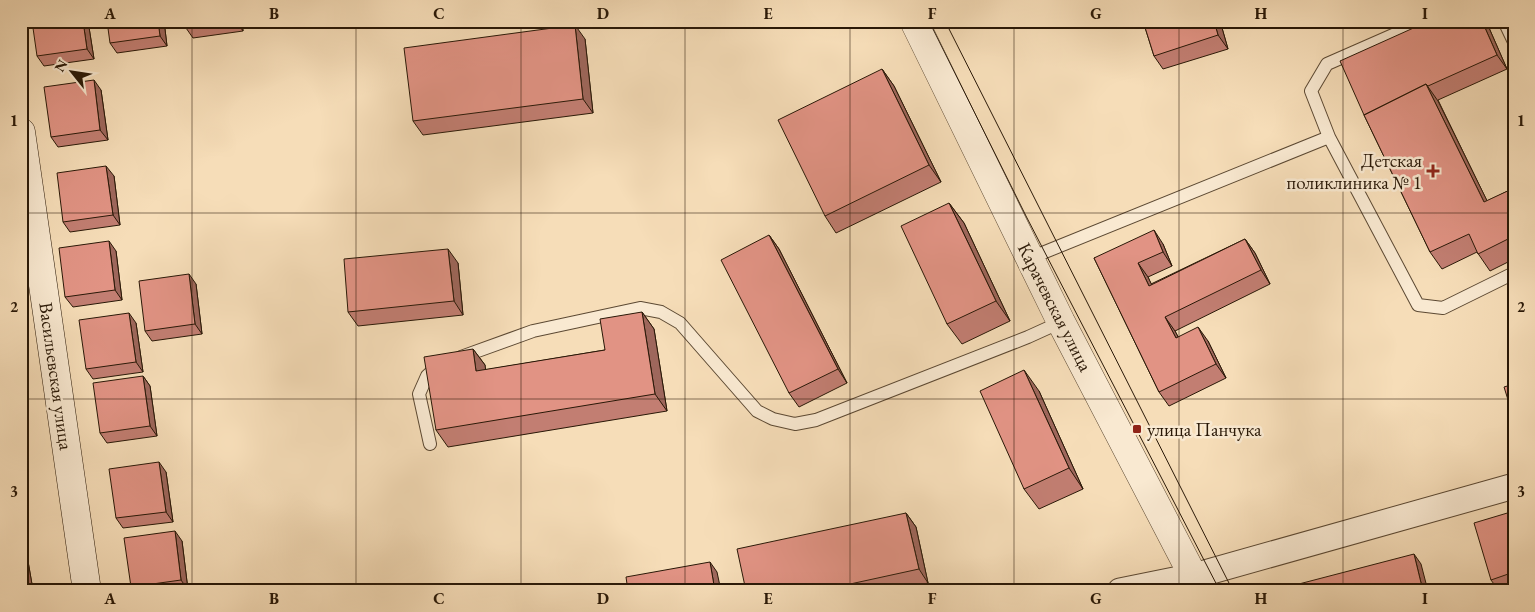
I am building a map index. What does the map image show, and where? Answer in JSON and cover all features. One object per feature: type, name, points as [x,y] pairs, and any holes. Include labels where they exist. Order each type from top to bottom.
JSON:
[{"type":"street","name":"Карачевская улица","points":[[914,21],[1061,322],[1197,583]]},
{"type":"street","name":"Васильевская улица","points":[[21,132],[87,591]]},
{"type":"street","points":[[1120,591],[1197,583],[1514,486]]},
{"type":"lane","points":[[1425,21],[1328,64],[1311,91],[1329,137],[1418,306],[1443,308],[1514,273]]},
{"type":"lane","points":[[1504,21],[1514,42]]},
{"type":"lane","points":[[1030,258],[1329,137]]},
{"type":"lane","points":[[430,444],[419,394],[427,376],[440,365],[532,331],[640,308],[661,312],[680,323],[757,411],[774,419],[795,424],[816,420],[1028,337],[1061,322]]},
{"type":"building","points":[[32,21],[83,21],[87,49],[37,56]]},
{"type":"building","points":[[107,21],[158,21],[160,36],[110,43]]},
{"type":"building","points":[[185,21],[236,21],[186,28]]},
{"type":"building","points":[[1143,21],[1214,21],[1218,35],[1154,56]]},
{"type":"building","points":[[1429,21],[1482,21],[1497,55],[1428,86],[1426,84],[1364,115],[1340,61]]},
{"type":"building","points":[[575,25],[583,99],[413,121],[404,48]]},
{"type":"building","points":[[882,69],[929,165],[825,216],[778,120]]},
{"type":"building","points":[[94,80],[100,130],[51,137],[44,87]]},
{"type":"building","name":"Детская поликлиника № 1","points":[[1426,84],[1484,202],[1514,188],[1514,236],[1478,254],[1469,234],[1430,252],[1364,115]]},
{"type":"building","points":[[106,166],[113,215],[63,222],[57,173]]},
{"type":"building","points":[[949,203],[996,301],[947,324],[901,226]]},
{"type":"building","points":[[1154,230],[1163,252],[1138,263],[1149,286],[1245,239],[1261,270],[1165,317],[1176,338],[1198,327],[1216,364],[1159,392],[1094,258]]},
{"type":"building","points":[[769,235],[838,369],[789,393],[721,260]]},
{"type":"building","points":[[109,241],[115,290],[65,297],[59,248]]},
{"type":"building","points":[[448,249],[454,301],[348,312],[344,259]]},
{"type":"building","points":[[189,274],[195,324],[145,331],[139,281]]},
{"type":"building","points":[[642,312],[655,394],[436,430],[424,357],[473,349],[476,371],[605,350],[600,319]]},
{"type":"building","points":[[129,313],[136,362],[86,369],[79,320]]},
{"type":"building","points":[[1024,370],[1069,468],[1024,489],[980,391]]},
{"type":"building","points":[[143,376],[150,426],[100,433],[93,383]]},
{"type":"building","points":[[1514,384],[1514,419],[1504,387]]},
{"type":"building","points":[[159,462],[166,512],[116,518],[109,469]]},
{"type":"building","points":[[1514,511],[1514,572],[1491,580],[1474,523]]},
{"type":"building","points":[[906,513],[919,569],[818,591],[746,591],[737,549]]},
{"type":"building","points":[[175,531],[181,580],[131,587],[124,538]]},
{"type":"building","points":[[21,553],[26,580],[21,580]]},
{"type":"building","points":[[1414,554],[1423,591],[1272,591]]},
{"type":"building","points":[[710,562],[715,591],[628,591],[626,577]]},
{"type":"building","points":[[551,584],[553,591],[516,591]]},
{"type":"tram line","points":[[929,21],[1026,216],[1220,591]]},
{"type":"tram line","points":[[945,21],[1233,591]]},
{"type":"place","name":"Детская поликлиника № 1","points":[[1433,171]]},
{"type":"place","name":"улица Панчука","points":[[1137,429]]}]
